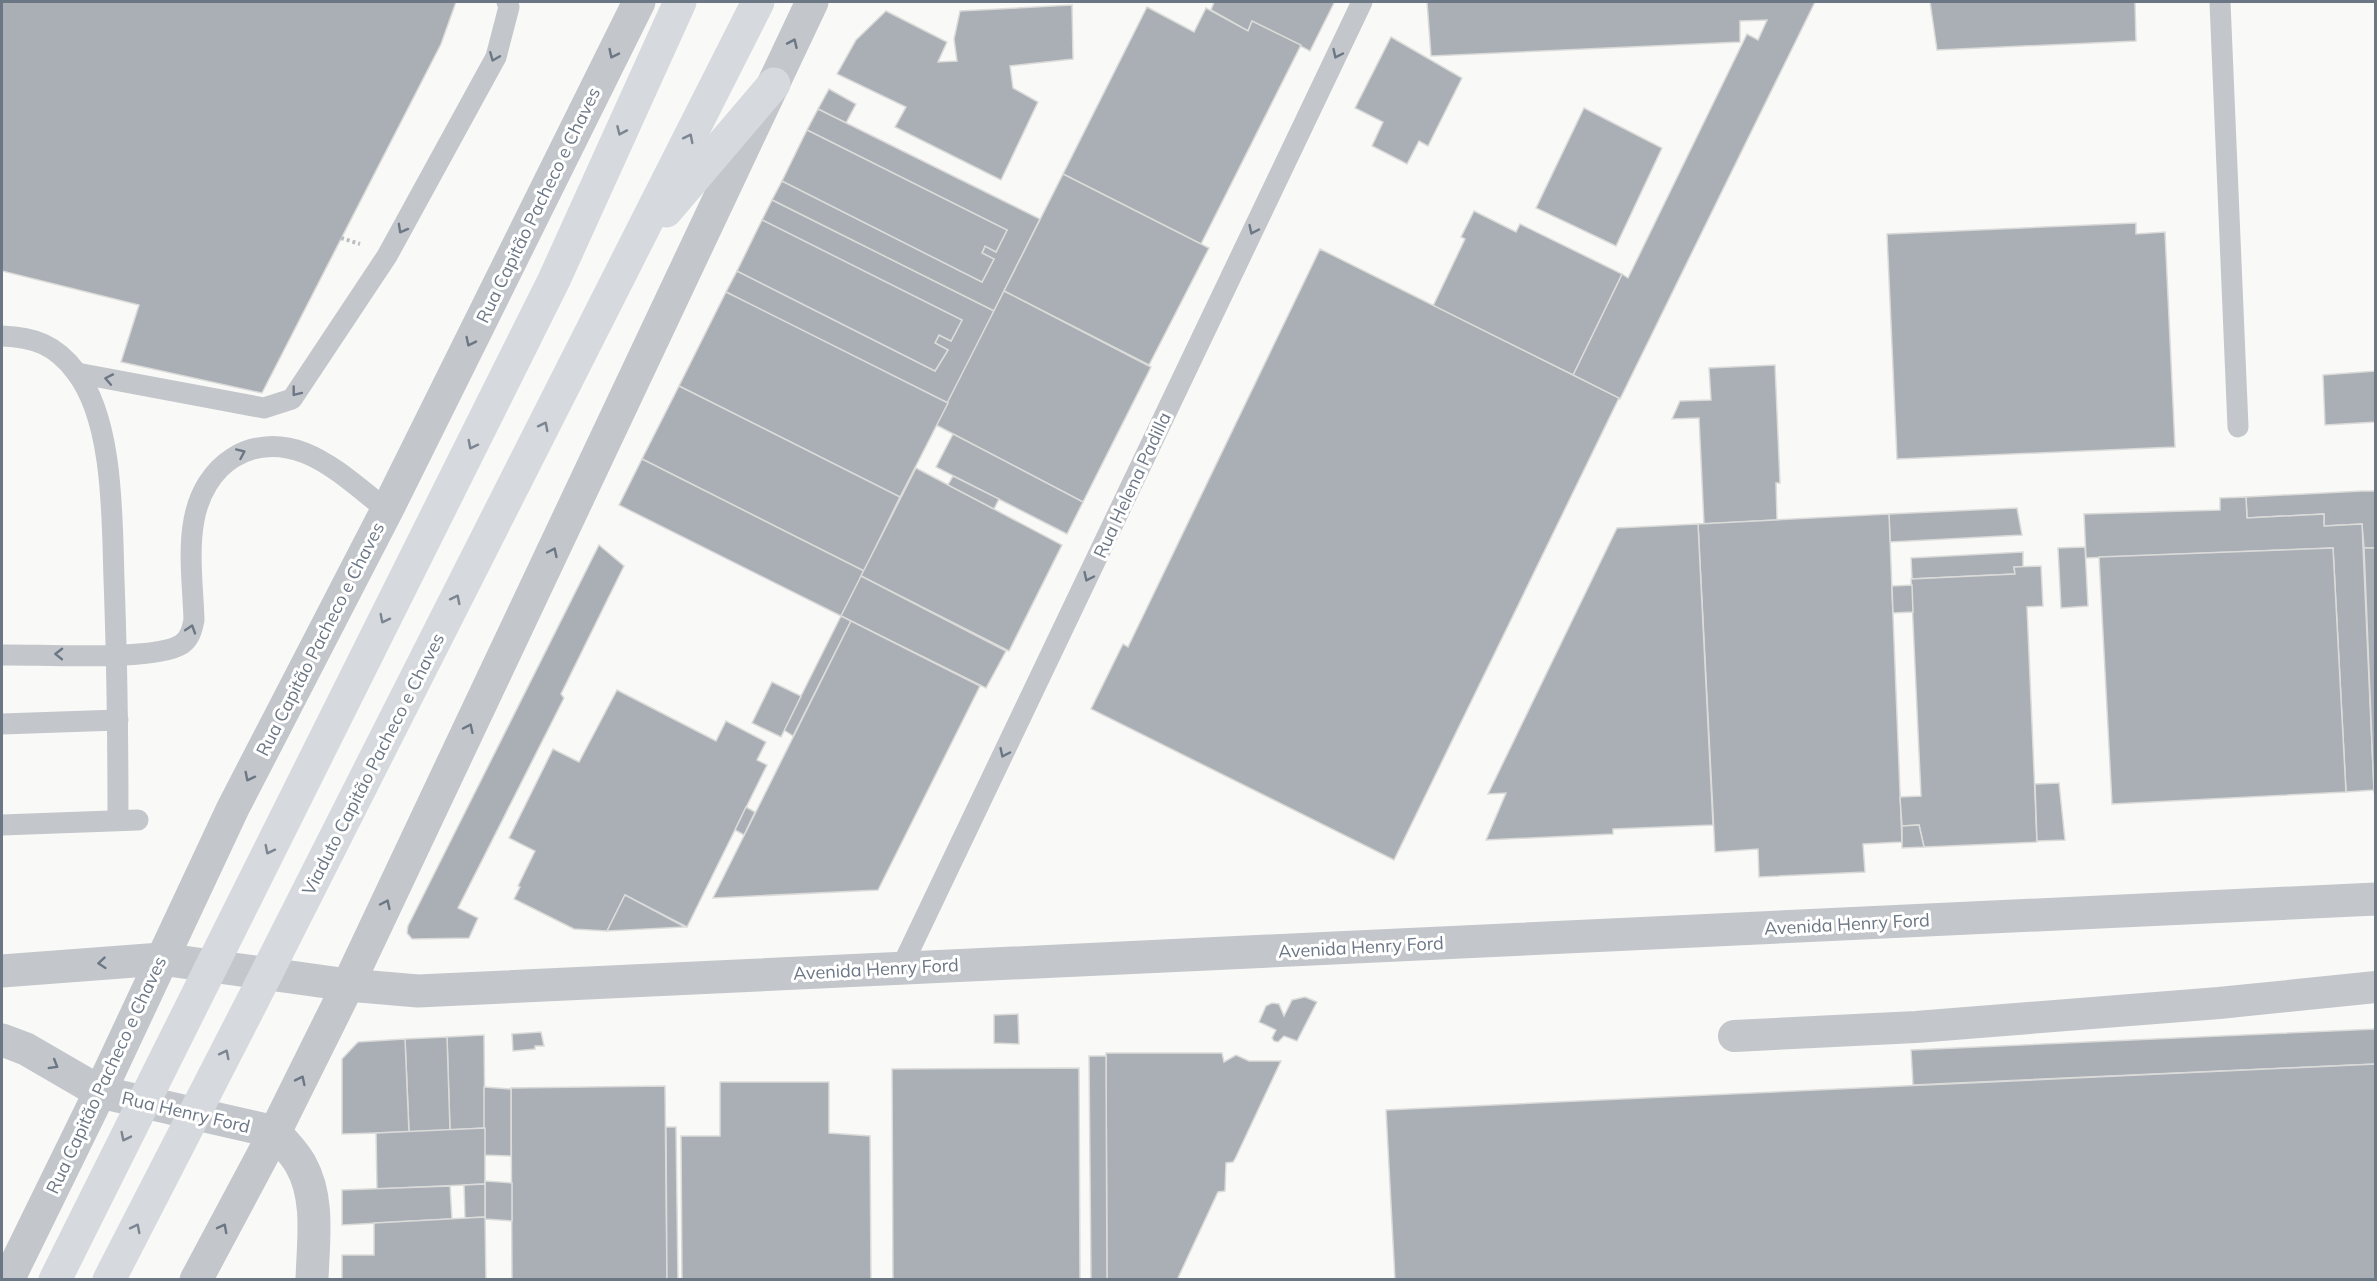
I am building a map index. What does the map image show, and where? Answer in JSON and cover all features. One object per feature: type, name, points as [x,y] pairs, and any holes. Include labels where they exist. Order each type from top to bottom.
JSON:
[{"type":"main road","points":[[55,1280],[554,280],[680,2]]},
{"type":"main road","points":[[636,245],[759,2]]},
{"type":"main road","points":[[636,245],[774,84]]},
{"type":"main road","name":"Viaduto Capitão Pacheco e Chaves","points":[[109,1280],[636,245]]},
{"type":"street","name":"Rua Capitão Pacheco e Chaves","points":[[8,1280],[260,754],[387,510],[639,2]]},
{"type":"street","points":[[196,1280],[275,1132],[348,985],[812,2]]},
{"type":"street","name":"Avenida Henry Ford","points":[[348,985],[418,991],[2376,899]]},
{"type":"street","points":[[2,971],[161,959],[348,985]]},
{"type":"street","points":[[1734,1035],[1916,1028],[2219,1003],[2376,987]]},
{"type":"street","name":"Rua Henry Ford","points":[[2,1040],[26,1049],[100,1092],[275,1132]]},
{"type":"street","points":[[275,1132],[301,1164],[308,1181],[313,1204],[312,1280]]},
{"type":"lane","points":[[77,373],[264,408],[292,399],[387,256],[496,57],[509,7],[507,2]]},
{"type":"lane","name":"Rua Helena Padilla","points":[[901,968],[1362,2]]},
{"type":"lane","points":[[2220,2],[2238,427]]},
{"type":"lane","points":[[2,336],[29,338],[50,347],[77,373],[94,406],[110,475],[118,720],[128,820],[2,825]]},
{"type":"lane","points":[[2,655],[137,655],[167,650],[183,643],[189,637],[194,620],[192,533],[198,501],[211,478],[231,458],[250,449],[269,446],[303,453],[332,468],[387,510]]},
{"type":"lane","points":[[2,724],[118,720]]},
{"type":"building","points":[[2,2],[456,2],[441,44],[262,393],[121,362],[139,305],[2,271]]},
{"type":"building","points":[[1214,2],[1334,3],[1310,51],[1252,21],[1248,31],[1211,10]]},
{"type":"building","points":[[1427,2],[1815,2],[1620,399],[1573,375],[1622,274],[1628,278],[1747,34],[1758,40],[1767,20],[1740,21],[1740,42],[1431,56]]},
{"type":"building","points":[[1930,2],[2135,2],[2136,41],[1937,50]]},
{"type":"building","points":[[1072,5],[1073,59],[1010,66],[1013,88],[1038,102],[1001,180],[895,127],[906,107],[837,74],[856,40],[886,11],[947,42],[938,62],[957,61],[954,39],[960,11]]},
{"type":"building","points":[[1147,7],[1194,32],[1206,8],[1248,31],[1252,21],[1301,45],[1201,244],[1063,174]]},
{"type":"building","points":[[1391,37],[1462,78],[1428,146],[1419,141],[1407,164],[1372,146],[1383,122],[1355,108]]},
{"type":"building","points":[[829,89],[856,104],[846,123],[818,109]]},
{"type":"building","points":[[1584,108],[1662,148],[1616,246],[1536,208]]},
{"type":"building","points":[[818,109],[1040,219],[994,311],[772,200],[782,181],[982,282],[994,259],[982,253],[985,246],[996,252],[1007,230],[807,130]]},
{"type":"building","points":[[807,130],[1007,230],[996,252],[985,246],[982,253],[994,259],[982,282],[782,181]]},
{"type":"building","points":[[1063,174],[1209,248],[1149,365],[1004,291]]},
{"type":"building","points":[[772,200],[994,311],[948,403],[726,292],[737,271],[935,371],[948,350],[935,343],[939,335],[951,341],[962,320],[762,220]]},
{"type":"building","points":[[1474,211],[1516,232],[1520,224],[1622,274],[1573,375],[1433,306],[1465,239],[1461,237]]},
{"type":"building","points":[[762,220],[962,320],[951,341],[939,335],[935,343],[948,350],[935,371],[737,271]]},
{"type":"building","points":[[2136,223],[2136,234],[2165,232],[2175,447],[1897,459],[1887,234]]},
{"type":"building","points":[[1320,249],[1619,398],[1394,860],[1091,709],[1123,644],[1128,647]]},
{"type":"building","points":[[1004,291],[1151,367],[1083,502],[936,425]]},
{"type":"building","points":[[726,292],[948,403],[900,497],[679,386]]},
{"type":"building","points":[[1775,365],[1780,483],[1776,483],[1777,520],[1704,524],[1699,418],[1672,419],[1680,401],[1711,400],[1709,368]]},
{"type":"building","points":[[2376,371],[2376,422],[2325,425],[2323,375]]},
{"type":"building","points":[[679,386],[900,497],[864,571],[642,459]]},
{"type":"building","points":[[953,434],[1083,502],[1067,534],[936,467]]},
{"type":"building","points":[[642,459],[864,571],[841,616],[619,505]]},
{"type":"building","points":[[916,468],[1062,545],[1009,651],[861,576]]},
{"type":"building","points":[[953,476],[999,499],[994,509],[948,485]]},
{"type":"building","points":[[2376,491],[2376,548],[2364,548],[2362,524],[2324,526],[2324,514],[2247,518],[2246,497]]},
{"type":"building","points":[[2246,497],[2247,518],[2324,514],[2324,526],[2362,524],[2374,790],[2346,792],[2333,548],[2086,558],[2084,514],[2220,510],[2220,498]]},
{"type":"building","points":[[2017,508],[2022,535],[1890,542],[1889,514]]},
{"type":"building","points":[[1889,514],[1902,842],[1863,844],[1865,872],[1759,877],[1758,849],[1715,852],[1698,524]]},
{"type":"building","points":[[1698,524],[1713,825],[1613,829],[1613,834],[1486,840],[1506,793],[1488,794],[1617,528]]},
{"type":"building","points":[[599,545],[624,566],[561,694],[564,698],[458,908],[478,918],[469,938],[412,939],[407,933],[408,926]]},
{"type":"building","points":[[2085,547],[2088,606],[2061,608],[2058,548]]},
{"type":"building","points":[[2333,548],[2346,792],[2112,804],[2099,557]]},
{"type":"building","points":[[2364,548],[2376,548],[2376,792],[2374,792]]},
{"type":"building","points":[[2023,552],[2023,567],[2014,567],[2015,574],[1912,579],[1911,558]]},
{"type":"building","points":[[2041,566],[2043,606],[2027,607],[2037,842],[1924,847],[1919,825],[1902,826],[1900,797],[1921,796],[1911,579],[2015,574],[2014,567]]},
{"type":"building","points":[[861,576],[1006,651],[986,688],[841,616]]},
{"type":"building","points":[[1912,585],[1913,612],[1893,613],[1892,586]]},
{"type":"building","points":[[841,616],[851,621],[793,736],[784,730]]},
{"type":"building","points":[[851,621],[980,686],[878,890],[713,898]]},
{"type":"building","points":[[772,682],[801,696],[781,737],[752,723]]},
{"type":"building","points":[[617,690],[716,741],[726,721],[766,742],[757,760],[767,765],[687,927],[625,895],[607,931],[574,929],[514,899],[535,851],[509,838],[553,749],[579,762]]},
{"type":"building","points":[[2059,783],[2065,840],[2037,841],[2035,784]]},
{"type":"building","points":[[746,807],[755,812],[744,835],[735,830]]},
{"type":"building","points":[[1919,825],[1924,847],[1902,848],[1902,826]]},
{"type":"building","points":[[625,895],[685,927],[607,931]]},
{"type":"building","points":[[1305,997],[1317,1002],[1297,1041],[1284,1036],[1278,1042],[1274,1041],[1272,1038],[1276,1030],[1259,1022],[1266,1006],[1272,1003],[1279,1004],[1284,1016],[1292,1000]]},
{"type":"building","points":[[1018,1014],[1019,1044],[994,1043],[994,1015]]},
{"type":"building","points":[[2376,1029],[2376,1064],[1913,1085],[1911,1050]]},
{"type":"building","points":[[541,1032],[544,1046],[513,1051],[512,1034]]},
{"type":"building","points":[[484,1035],[485,1128],[450,1130],[447,1037]]},
{"type":"building","points":[[447,1037],[450,1130],[409,1132],[405,1039]]},
{"type":"building","points":[[405,1039],[409,1132],[342,1134],[342,1059],[358,1042]]},
{"type":"building","points":[[1106,1053],[1222,1053],[1224,1062],[1236,1055],[1249,1061],[1281,1061],[1235,1159],[1233,1162],[1226,1163],[1225,1191],[1218,1192],[1177,1280],[1107,1280]]},
{"type":"building","points":[[1089,1056],[1106,1056],[1107,1280],[1091,1280]]},
{"type":"building","points":[[2376,1064],[2376,1280],[1395,1280],[1386,1110]]},
{"type":"building","points":[[1079,1068],[1080,1280],[893,1280],[892,1069]]},
{"type":"building","points":[[720,1082],[829,1082],[829,1133],[870,1136],[871,1280],[682,1280],[681,1136],[720,1136]]},
{"type":"building","points":[[665,1086],[667,1280],[512,1280],[511,1088]]},
{"type":"building","points":[[484,1087],[511,1089],[511,1156],[484,1155]]},
{"type":"building","points":[[666,1127],[676,1127],[678,1280],[667,1280]]},
{"type":"building","points":[[485,1128],[485,1184],[377,1189],[376,1133]]},
{"type":"building","points":[[485,1181],[512,1183],[512,1221],[485,1219]]},
{"type":"building","points":[[485,1184],[485,1217],[465,1218],[464,1185]]},
{"type":"building","points":[[450,1186],[452,1219],[342,1225],[342,1190]]},
{"type":"building","points":[[485,1217],[486,1280],[342,1280],[342,1255],[374,1255],[374,1223]]}]
